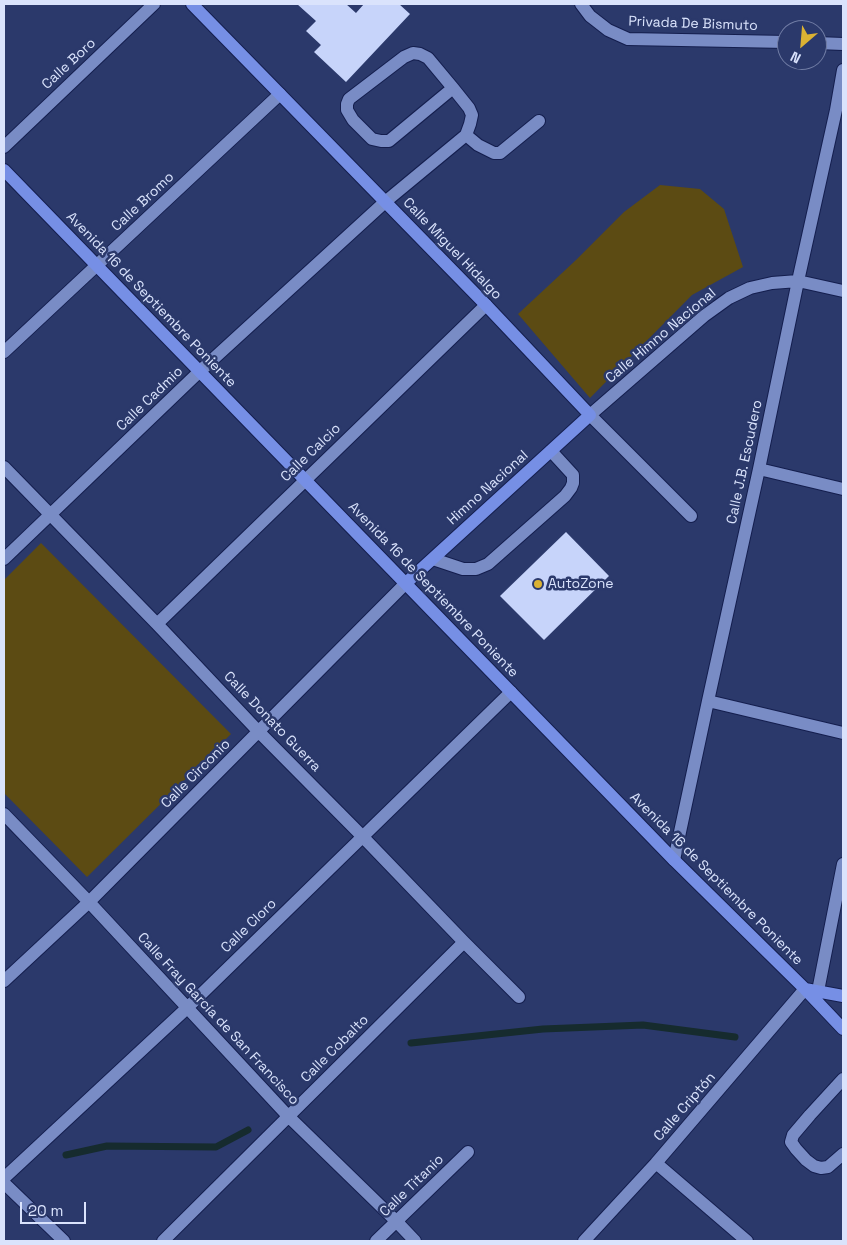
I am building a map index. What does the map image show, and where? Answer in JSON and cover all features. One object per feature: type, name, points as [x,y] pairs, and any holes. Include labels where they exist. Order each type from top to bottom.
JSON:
[{"type":"main road","name":"Calle Miguel Hidalgo","points":[[192,4],[486,305],[590,415]]},
{"type":"main road","name":"Avenida 16 de Septiembre Poniente","points":[[4,170],[674,860],[812,990],[843,1029]]},
{"type":"main road","name":"Himno Nacional","points":[[406,583],[590,415]]},
{"type":"main road","points":[[812,990],[843,996]]},
{"type":"street","name":"Calle Boro","points":[[4,146],[154,4]]},
{"type":"street","name":"Privada De Bismuto","points":[[581,4],[590,16],[608,30],[628,39],[777,42]]},
{"type":"street","points":[[827,43],[843,44]]},
{"type":"street","points":[[453,88],[389,140],[381,142],[372,138],[353,120],[347,110],[346,104],[349,99],[404,57],[420,54],[428,58],[453,88],[469,108],[472,115],[466,135],[478,146],[500,154],[539,121]]},
{"type":"street","name":"Calle J.B. Escudero","points":[[674,860],[798,281],[840,111],[843,70]]},
{"type":"street","name":"Calle Bromo","points":[[4,352],[280,94]]},
{"type":"street","name":"Calle Cadmio","points":[[4,559],[199,372],[385,202],[466,135]]},
{"type":"street","name":"Calle Himno Nacional","points":[[590,415],[704,316],[729,298],[764,284],[798,281],[843,291]]},
{"type":"street","name":"Calle Calcio","points":[[157,624],[486,305]]},
{"type":"street","name":"Calle Miguel Hidalgo","points":[[590,415],[691,516]]},
{"type":"street","points":[[433,558],[463,569],[476,569],[488,564],[565,496],[573,483],[573,475],[551,451]]},
{"type":"street","name":"Calle Donato Guerra","points":[[4,467],[259,732],[519,997]]},
{"type":"street","points":[[759,469],[843,489]]},
{"type":"street","name":"Calle Circonio","points":[[4,981],[89,902],[406,583]]},
{"type":"street","name":"Calle Cloro","points":[[4,1178],[187,1008],[511,692]]},
{"type":"street","points":[[708,702],[843,734]]},
{"type":"street","name":"Calle Fray García de San Francisco","points":[[4,814],[89,902],[288,1116],[415,1241]]},
{"type":"street","points":[[812,990],[843,864]]},
{"type":"street","name":"Calle Cobalto","points":[[163,1241],[464,942]]},
{"type":"street","name":"Calle Criptón","points":[[584,1241],[812,990]]},
{"type":"street","points":[[843,1079],[793,1135],[791,1142],[806,1160],[814,1166],[821,1168],[828,1167],[843,1154]]},
{"type":"street","name":"Calle Titanio","points":[[376,1241],[468,1152]]},
{"type":"street","points":[[656,1163],[747,1241]]},
{"type":"street","points":[[4,1183],[64,1241]]},
{"type":"shaded area","points":[[660,185],[700,189],[724,209],[743,267],[692,295],[590,398],[518,314],[624,212]]},
{"type":"shaded area","points":[[41,543],[231,734],[87,877],[4,793],[4,580]]},
{"type":"building","points":[[297,4],[346,4],[356,13],[364,4],[399,4],[410,14],[346,82],[314,52],[321,45],[306,31],[316,21]]},
{"type":"building","points":[[566,532],[609,576],[544,640],[500,596]]},
{"type":"waterway","points":[[411,1043],[543,1029],[643,1025],[735,1037]]},
{"type":"waterway","points":[[66,1155],[107,1146],[216,1147],[248,1130]]},
{"type":"place","name":"AutoZone","points":[[538,584]]}]
